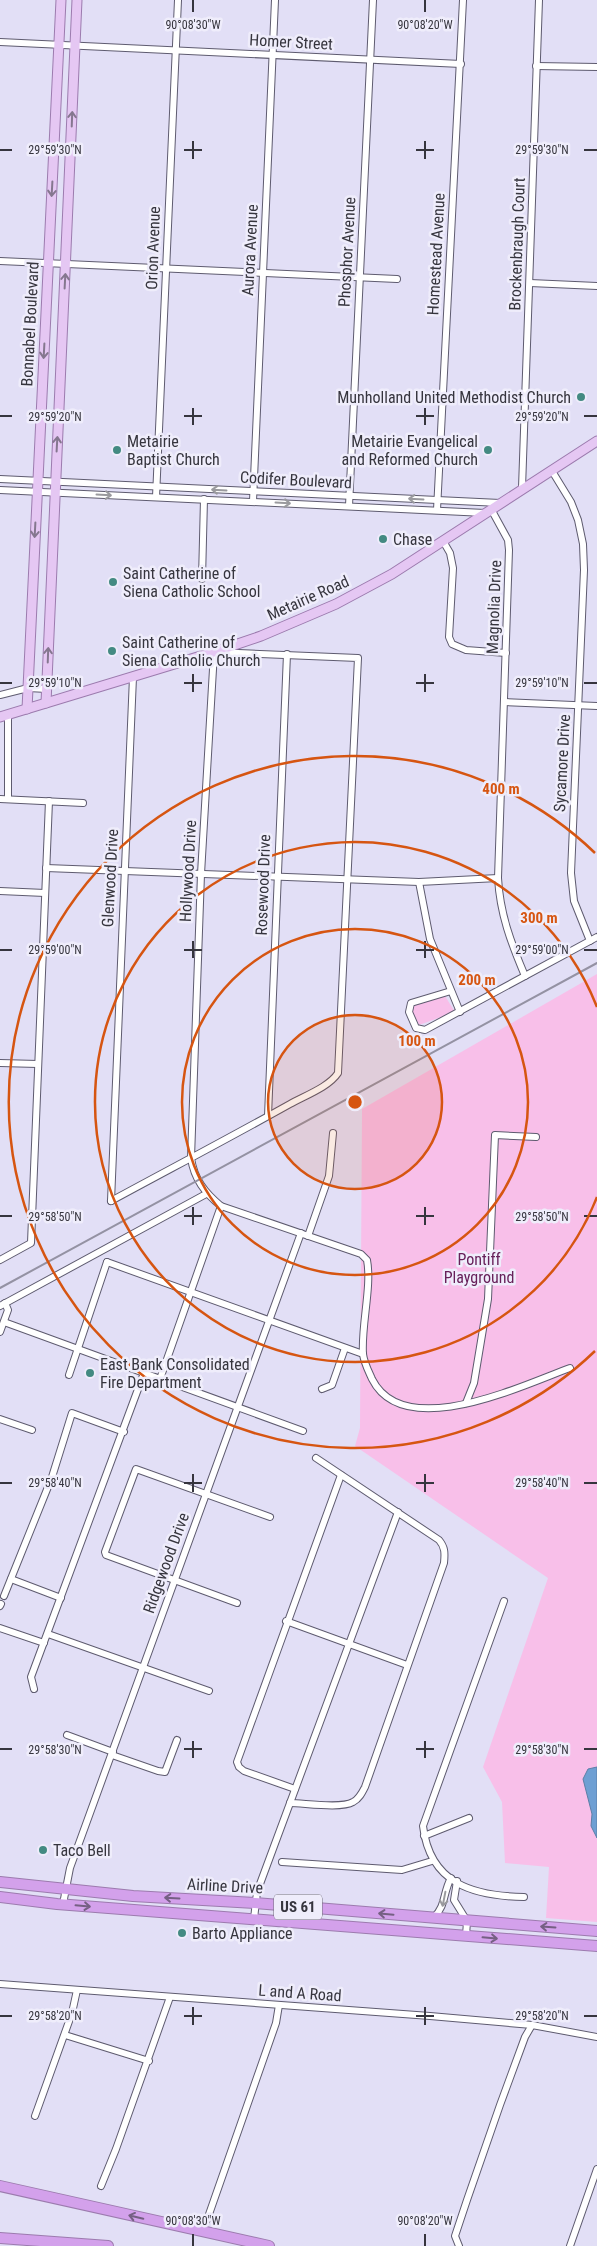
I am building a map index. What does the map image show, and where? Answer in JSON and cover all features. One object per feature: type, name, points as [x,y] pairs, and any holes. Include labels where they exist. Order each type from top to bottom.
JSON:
[{"type":"highway","name":"Airline Drive","points":[[0,1882],[133,1896],[256,1903],[597,1931]]},
{"type":"highway","name":"Airline Drive","points":[[0,1897],[63,1904],[597,1946]]},
{"type":"highway","points":[[567,1944],[568,1929]]},
{"type":"highway","points":[[0,2186],[269,2246]]},
{"type":"highway","points":[[0,2238],[108,2246]]},
{"type":"main road","name":"Bonnabel Boulevard","points":[[27,709],[61,0]]},
{"type":"main road","name":"Bonnabel Boulevard","points":[[46,703],[78,0]]},
{"type":"main road","name":"Metairie Road","points":[[4,716],[214,652],[261,636],[336,604],[392,574],[597,441]]},
{"type":"street","name":"Orion Avenue","points":[[156,497],[178,0]]},
{"type":"street","name":"Aurora Avenue","points":[[253,501],[275,0]]},
{"type":"street","name":"Phosphor Avenue","points":[[350,506],[373,0]]},
{"type":"street","name":"Homestead Avenue","points":[[437,510],[436,500],[463,0]]},
{"type":"street","name":"Brockenbraugh Court","points":[[522,488],[539,0]]},
{"type":"street","name":"Homer Street","points":[[0,42],[461,64]]},
{"type":"street","points":[[536,66],[597,67]]},
{"type":"street","points":[[0,261],[397,279]]},
{"type":"street","points":[[530,283],[597,286]]},
{"type":"street","name":"Sycamore Drive","points":[[552,471],[571,502],[583,544],[584,570],[571,874],[574,901],[590,941]]},
{"type":"street","name":"Codifer Boulevard","points":[[0,479],[500,503]]},
{"type":"street","name":"Codifer Boulevard","points":[[0,490],[488,511]]},
{"type":"street","points":[[202,579],[204,499]]},
{"type":"street","name":"Magnolia Drive","points":[[488,511],[508,540],[510,550],[498,878],[500,907],[505,927],[525,976]]},
{"type":"street","points":[[442,541],[452,560],[449,637],[452,644],[466,650],[506,652]]},
{"type":"street","points":[[191,1158],[329,1082],[338,1073],[358,658],[214,652]]},
{"type":"street","name":"Hollywood Drive","points":[[206,1194],[193,1171],[191,1158],[201,874],[214,652]]},
{"type":"street","name":"Rosewood Drive","points":[[268,1116],[287,654]]},
{"type":"street","name":"Glenwood Drive","points":[[133,677],[111,1201],[191,1158]]},
{"type":"street","points":[[0,695],[28,688],[47,689]]},
{"type":"street","points":[[504,702],[597,706]]},
{"type":"street","points":[[4,716],[8,799]]},
{"type":"street","points":[[0,799],[83,803]]},
{"type":"street","points":[[0,1260],[31,1243],[49,801]]},
{"type":"street","points":[[46,868],[419,882],[498,878]]},
{"type":"street","points":[[419,882],[430,939],[460,1012]]},
{"type":"street","points":[[0,891],[45,893]]},
{"type":"street","points":[[451,991],[409,1005],[409,1012],[416,1028],[425,1030],[597,937]]},
{"type":"street","points":[[0,1063],[38,1064]]},
{"type":"street","name":"Ridgewood Drive","points":[[63,1904],[72,1864],[268,1320],[329,1176],[333,1133]]},
{"type":"street","points":[[466,1402],[474,1383],[488,1299],[495,1135],[536,1136]]},
{"type":"street","points":[[0,1332],[8,1310],[3,1304],[206,1194],[221,1206],[361,1254],[368,1262],[363,1354],[376,1387],[395,1402],[412,1407],[436,1410],[481,1400],[570,1368]]},
{"type":"street","points":[[160,1379],[221,1206]]},
{"type":"street","points":[[69,1375],[107,1262],[103,1249]]},
{"type":"street","points":[[107,1262],[363,1354]]},
{"type":"street","points":[[4,1322],[303,1431]]},
{"type":"street","points":[[322,1389],[332,1385],[345,1348]]},
{"type":"street","points":[[34,1689],[31,1677],[124,1432],[144,1373]]},
{"type":"street","points":[[4,1596],[52,1477],[72,1414],[124,1432]]},
{"type":"street","points":[[0,1419],[32,1430]]},
{"type":"street","points":[[290,1803],[337,1805],[351,1803],[360,1796],[365,1787],[444,1562],[445,1552],[439,1540],[316,1458]]},
{"type":"street","points":[[237,1603],[106,1555],[136,1468],[270,1518]]},
{"type":"street","points":[[295,1789],[239,1768],[237,1762],[286,1621],[341,1475]]},
{"type":"street","points":[[254,1919],[257,1892],[398,1512]]},
{"type":"street","points":[[11,1579],[61,1598]]},
{"type":"street","points":[[504,1601],[425,1817],[424,1836],[432,1861],[441,1871],[454,1880],[476,1892],[497,1896],[524,1896]]},
{"type":"street","points":[[286,1621],[408,1665]]},
{"type":"street","points":[[0,1628],[44,1643]]},
{"type":"street","points":[[48,1634],[209,1691]]},
{"type":"street","points":[[66,1735],[158,1771],[165,1772],[177,1740]]},
{"type":"street","points":[[424,1836],[469,1818]]},
{"type":"street","points":[[282,1862],[402,1870],[432,1861]]},
{"type":"street","points":[[433,1918],[443,1906],[446,1890],[454,1880]]},
{"type":"street","points":[[454,1880],[455,1904],[463,1912],[467,1921],[466,1936]]},
{"type":"street","name":"L and A Road","points":[[0,1984],[532,2025],[597,2037]]},
{"type":"street","points":[[35,2116],[65,2035],[77,1990]]},
{"type":"street","points":[[101,2186],[149,2061],[170,1997]]},
{"type":"street","points":[[207,2220],[276,2023],[279,2005]]},
{"type":"street","points":[[459,2246],[455,2236],[503,2096],[532,2025]]},
{"type":"street","points":[[65,2035],[149,2061]]},
{"type":"street","points":[[570,2246],[597,2169]]},
{"type":"green space","name":"Pontiff Playground","points":[[597,974],[597,1922],[546,1918],[549,1867],[505,1863],[502,1802],[483,1767],[548,1578],[355,1446],[360,1428],[362,1109]]},
{"type":"green space","points":[[445,996],[455,1012],[419,1025],[412,1011],[412,1006]]},
{"type":"water","points":[[597,1767],[597,1838],[591,1826],[592,1814],[583,1779],[588,1769]]},
{"type":"railway","points":[[0,1288],[597,963]]},
{"type":"place","name":"Munholland United Methodist Church","points":[[581,397]]},
{"type":"place","name":"Metairie Baptist Church","points":[[117,450]]},
{"type":"place","name":"Metairie Evangelical and Reformed Church","points":[[488,450]]},
{"type":"place","name":"Chase","points":[[383,539]]},
{"type":"place","name":"Saint Catherine of Siena Catholic School","points":[[113,582]]},
{"type":"place","name":"Saint Catherine of Siena Catholic Church","points":[[112,651]]},
{"type":"place","name":"East Bank Consolidated Fire Department","points":[[90,1373]]},
{"type":"place","name":"Taco Bell","points":[[43,1850]]},
{"type":"place","name":"Barto Appliance","points":[[182,1933]]}]
